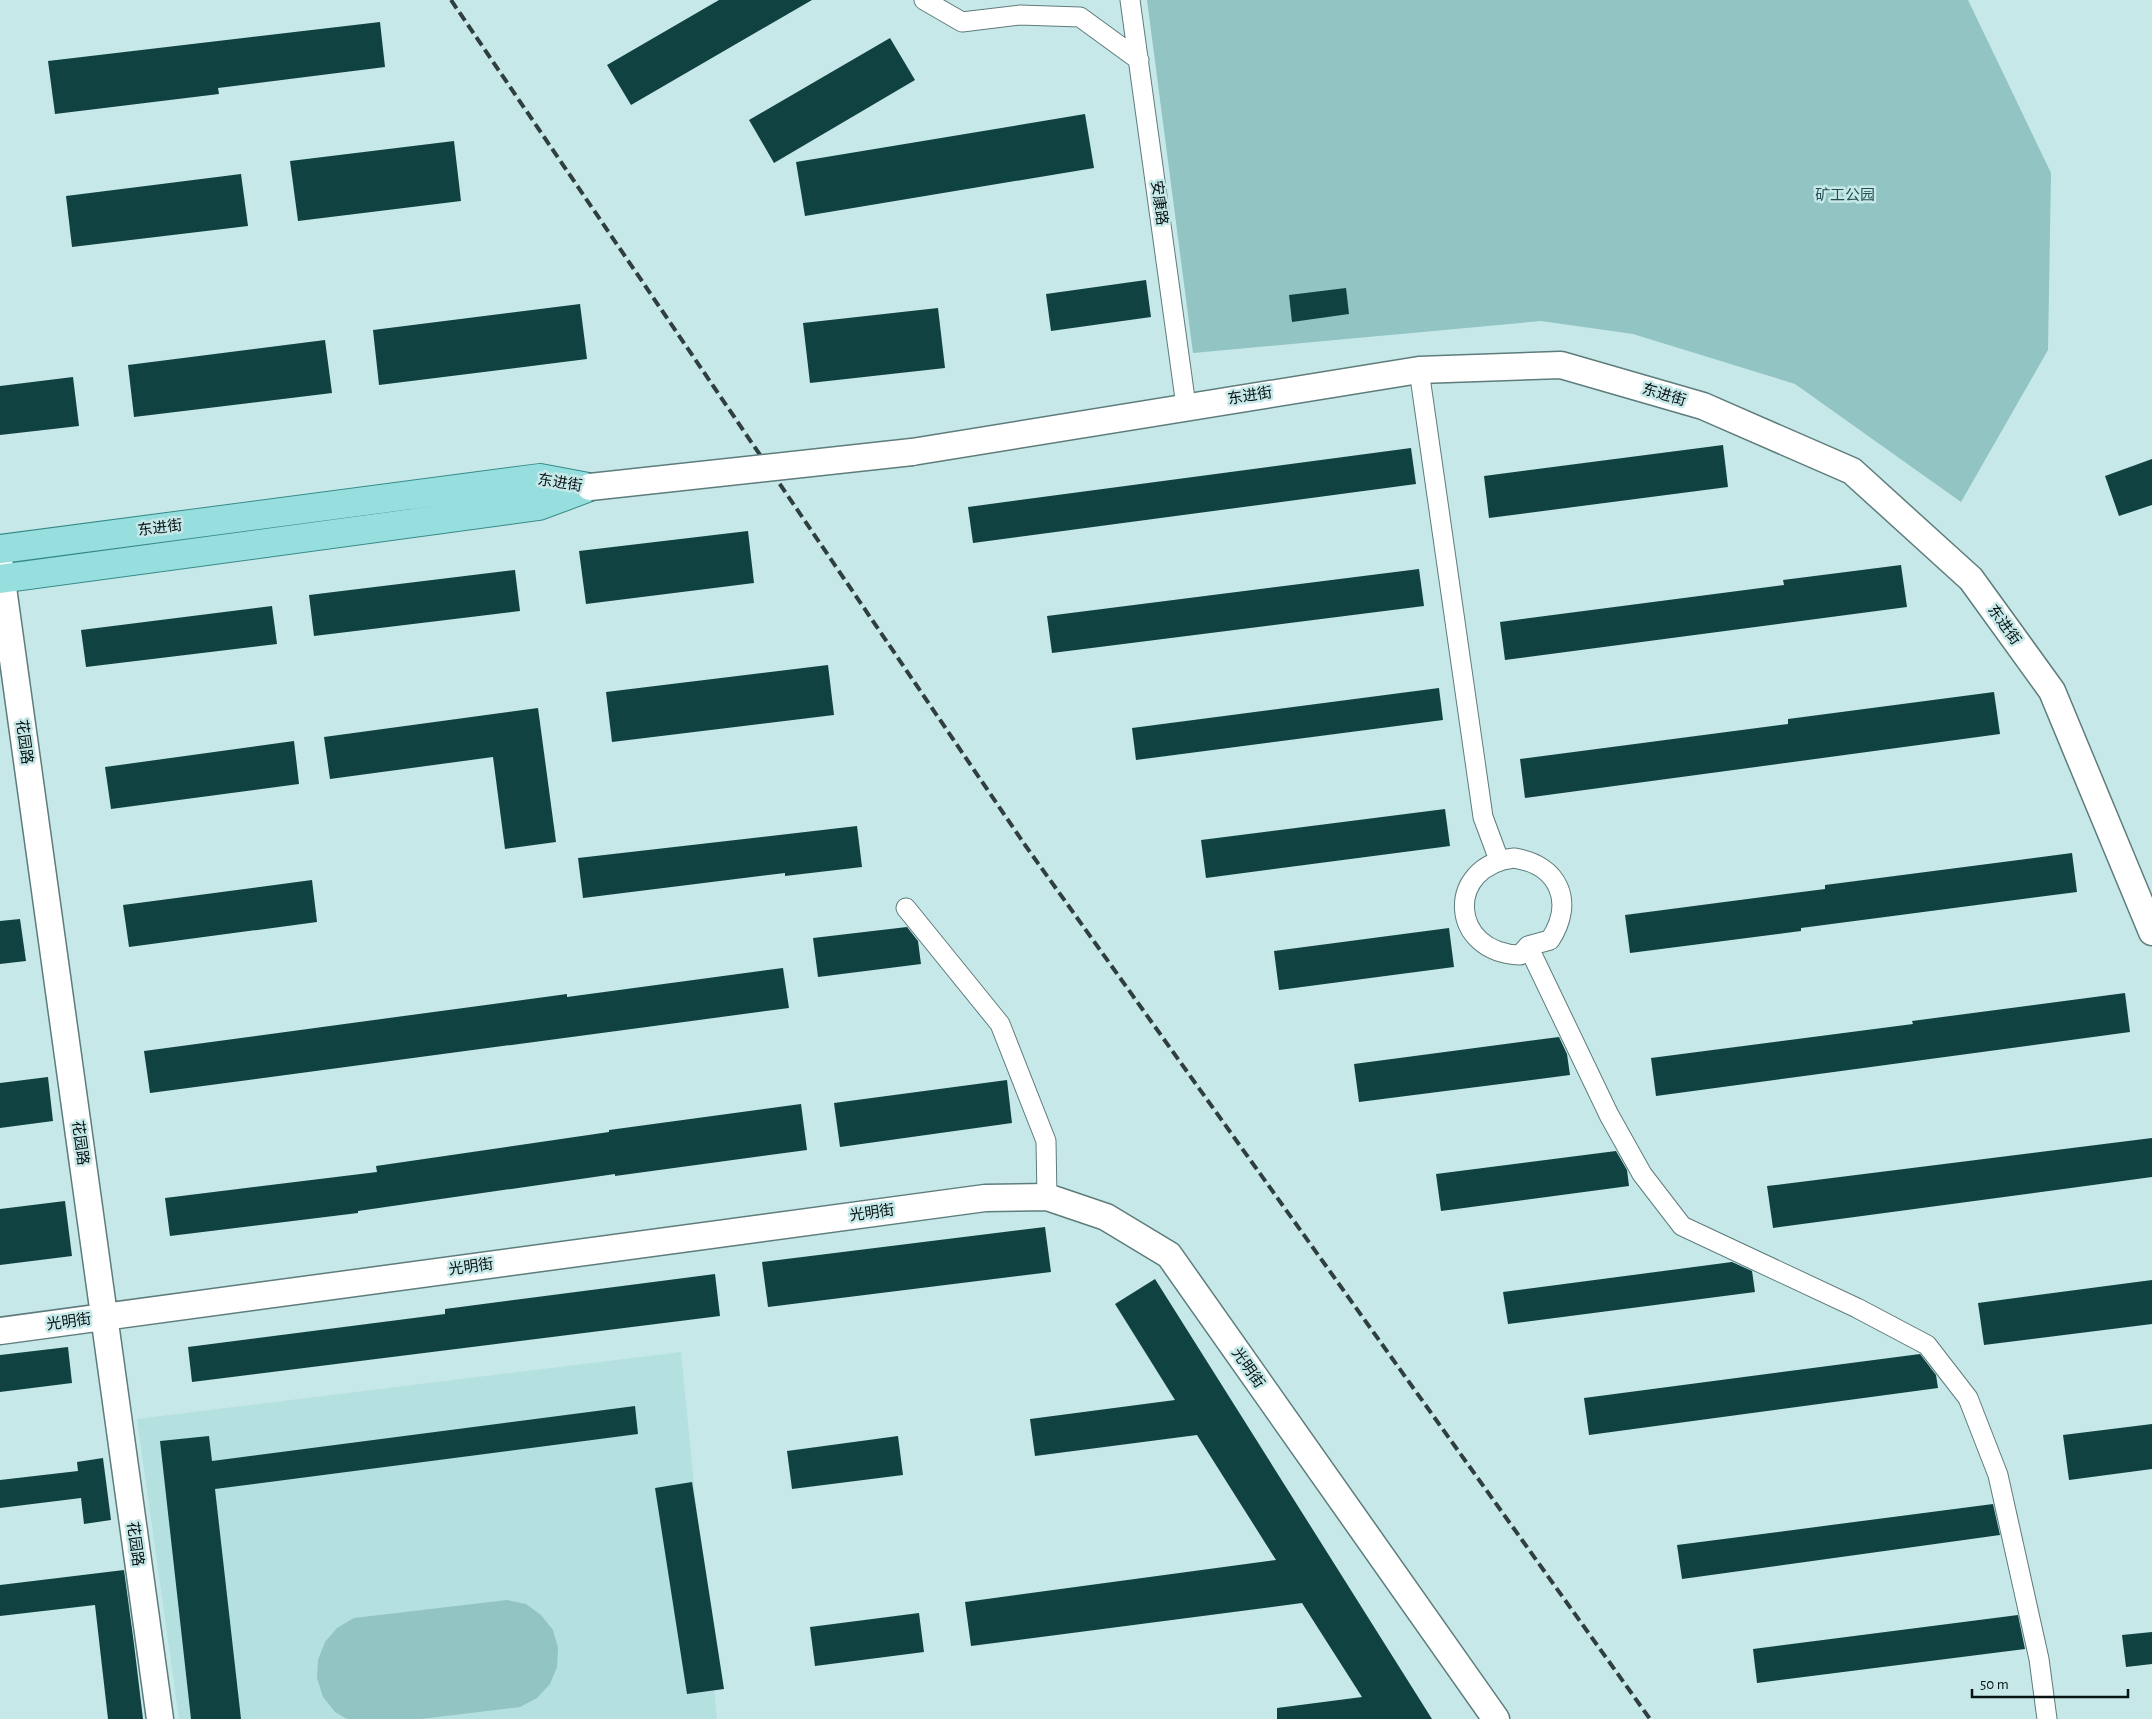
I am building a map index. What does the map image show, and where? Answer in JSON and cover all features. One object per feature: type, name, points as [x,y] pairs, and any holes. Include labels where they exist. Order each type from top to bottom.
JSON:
[{"type":"main road","name":"东进街","points":[[1,575],[539,506],[590,487],[912,452],[1186,406],[1419,370],[1561,365],[1703,406],[1852,471],[1971,579],[2052,692],[2152,932]]},
{"type":"main road","name":"东进街","points":[[0,549],[540,478],[590,487]]},
{"type":"main road","name":"花园路","points":[[1,575],[160,1719]]},
{"type":"main road","name":"光明街","points":[[0,1331],[975,1199],[1047,1197],[1106,1217],[1169,1255],[1496,1719]]},
{"type":"street","points":[[924,0],[962,22],[1020,15],[1080,17],[1139,60]]},
{"type":"street","name":"安康路","points":[[1130,0],[1186,406]]},
{"type":"street","points":[[1419,370],[1482,817],[1499,860]]},
{"type":"street","points":[[1514,858],[1530,860],[1543,868],[1554,879],[1561,893],[1562,909],[1559,926],[1550,940],[1528,946],[1520,955],[1504,955],[1488,948],[1475,938],[1467,923],[1464,906],[1467,891],[1474,877],[1485,866],[1499,860],[1514,858]]},
{"type":"street","points":[[906,908],[1000,1024],[1046,1141],[1047,1197]]},
{"type":"street","points":[[1528,946],[1610,1115],[1637,1166],[1682,1226],[1857,1308],[1927,1345],[1968,1398],[1998,1475],[2039,1659],[2047,1719]]},
{"type":"shaded area","points":[[681,1352],[717,1719],[179,1719],[137,1419]]},
{"type":"green space","name":"矿工公园","points":[[1147,0],[1968,0],[2051,173],[2048,350],[1961,502],[1795,384],[1633,334],[1541,321],[1193,353]]},
{"type":"green space","points":[[507,1600],[526,1604],[541,1615],[553,1630],[558,1648],[557,1667],[550,1684],[537,1698],[520,1707],[421,1719],[347,1719],[335,1712],[323,1697],[317,1678],[318,1660],[325,1642],[337,1628],[354,1618]]},
{"type":"building","points":[[719,0],[812,0],[631,105],[607,65]]},
{"type":"building","points":[[380,22],[385,67],[218,88],[219,94],[55,114],[48,61]]},
{"type":"building","points":[[890,38],[915,80],[774,163],[749,120]]},
{"type":"building","points":[[1085,114],[1094,168],[805,216],[796,162]]},
{"type":"building","points":[[454,141],[461,201],[298,221],[290,161]]},
{"type":"building","points":[[241,174],[248,226],[72,247],[66,196]]},
{"type":"building","points":[[1146,280],[1151,317],[1051,331],[1046,294]]},
{"type":"building","points":[[1346,288],[1349,314],[1292,322],[1289,295]]},
{"type":"building","points":[[580,304],[587,359],[379,385],[373,330]]},
{"type":"building","points":[[938,308],[945,368],[810,383],[803,323]]},
{"type":"building","points":[[325,340],[332,393],[134,417],[128,365]]},
{"type":"building","points":[[73,377],[79,426],[0,435],[0,386]]},
{"type":"building","points":[[1723,445],[1728,487],[1489,518],[1484,476]]},
{"type":"building","points":[[1411,448],[1416,484],[973,543],[968,507]]},
{"type":"building","points":[[2152,459],[2152,505],[2119,516],[2105,476]]},
{"type":"building","points":[[748,531],[754,583],[586,604],[579,551]]},
{"type":"building","points":[[1901,565],[1907,607],[1505,660],[1500,622],[1784,585],[1783,580]]},
{"type":"building","points":[[1419,569],[1424,606],[1052,653],[1047,616]]},
{"type":"building","points":[[515,570],[520,611],[314,636],[309,595]]},
{"type":"building","points":[[272,606],[277,644],[86,667],[81,630]]},
{"type":"building","points":[[828,665],[834,715],[612,742],[606,692]]},
{"type":"building","points":[[1439,688],[1443,720],[1136,760],[1132,728]]},
{"type":"building","points":[[1994,692],[2000,734],[1525,798],[1520,759],[1788,724],[1788,719]]},
{"type":"building","points":[[538,708],[556,842],[505,849],[493,757],[330,779],[324,737]]},
{"type":"building","points":[[294,741],[299,784],[111,809],[105,767]]},
{"type":"building","points":[[1445,809],[1450,846],[1206,878],[1201,840]]},
{"type":"building","points":[[857,826],[862,867],[785,876],[785,873],[583,898],[578,858]]},
{"type":"building","points":[[2072,853],[2077,892],[1801,928],[1801,931],[1630,953],[1625,915],[1825,889],[1825,885]]},
{"type":"building","points":[[312,880],[317,922],[129,947],[123,905]]},
{"type":"building","points":[[20,919],[26,961],[0,964],[0,921]]},
{"type":"building","points":[[907,927],[918,941],[921,964],[818,977],[813,938]]},
{"type":"building","points":[[1449,928],[1454,967],[1279,990],[1274,951]]},
{"type":"building","points":[[783,968],[789,1008],[150,1093],[144,1051],[567,994],[567,997]]},
{"type":"building","points":[[2125,993],[2130,1032],[1656,1096],[1651,1058],[1913,1024],[1912,1021]]},
{"type":"building","points":[[1559,1037],[1567,1054],[1570,1075],[1359,1102],[1354,1064]]},
{"type":"building","points":[[48,1077],[53,1121],[0,1128],[0,1083]]},
{"type":"building","points":[[1007,1080],[1012,1123],[840,1147],[834,1103]]},
{"type":"building","points":[[801,1104],[807,1150],[615,1176],[615,1174],[358,1211],[358,1213],[170,1236],[165,1198],[377,1172],[376,1166],[609,1132],[609,1130]]},
{"type":"building","points":[[2152,1138],[2152,1177],[1773,1228],[1767,1186]]},
{"type":"building","points":[[1616,1151],[1627,1170],[1629,1186],[1441,1211],[1436,1174]]},
{"type":"building","points":[[65,1201],[72,1256],[0,1265],[0,1209]]},
{"type":"building","points":[[1045,1227],[1051,1272],[768,1307],[762,1262]]},
{"type":"building","points":[[1732,1262],[1752,1271],[1755,1292],[1508,1324],[1503,1292]]},
{"type":"building","points":[[715,1274],[720,1316],[192,1382],[188,1347],[445,1314],[445,1309]]},
{"type":"building","points":[[1155,1279],[1432,1719],[1277,1719],[1277,1708],[1362,1697],[1302,1603],[971,1646],[965,1602],[1276,1560],[1197,1435],[1035,1456],[1030,1419],[1175,1400],[1115,1304]]},
{"type":"building","points":[[2152,1280],[2152,1324],[1984,1345],[1978,1303]]},
{"type":"building","points":[[68,1347],[72,1383],[0,1392],[0,1355]]},
{"type":"building","points":[[1920,1354],[1936,1375],[1938,1388],[1589,1435],[1584,1398]]},
{"type":"building","points":[[635,1406],[638,1434],[215,1489],[241,1719],[191,1719],[160,1441],[209,1436],[212,1461]]},
{"type":"building","points":[[2152,1424],[2152,1469],[2069,1480],[2063,1435]]},
{"type":"building","points":[[898,1436],[903,1475],[792,1489],[787,1451]]},
{"type":"building","points":[[103,1458],[111,1520],[84,1524],[81,1498],[0,1508],[0,1480],[78,1471],[77,1462]]},
{"type":"building","points":[[692,1482],[724,1689],[687,1694],[655,1488]]},
{"type":"building","points":[[1993,1504],[2000,1535],[1682,1579],[1677,1545]]},
{"type":"building","points":[[124,1570],[143,1719],[108,1719],[95,1605],[0,1616],[0,1585]]},
{"type":"building","points":[[919,1613],[924,1652],[815,1666],[810,1627]]},
{"type":"building","points":[[2018,1615],[2025,1649],[1757,1683],[1753,1649]]},
{"type":"building","points":[[2152,1632],[2152,1664],[2126,1667],[2122,1635]]},
{"type":"railway","points":[[451,0],[1025,845],[1650,1719]]}]
